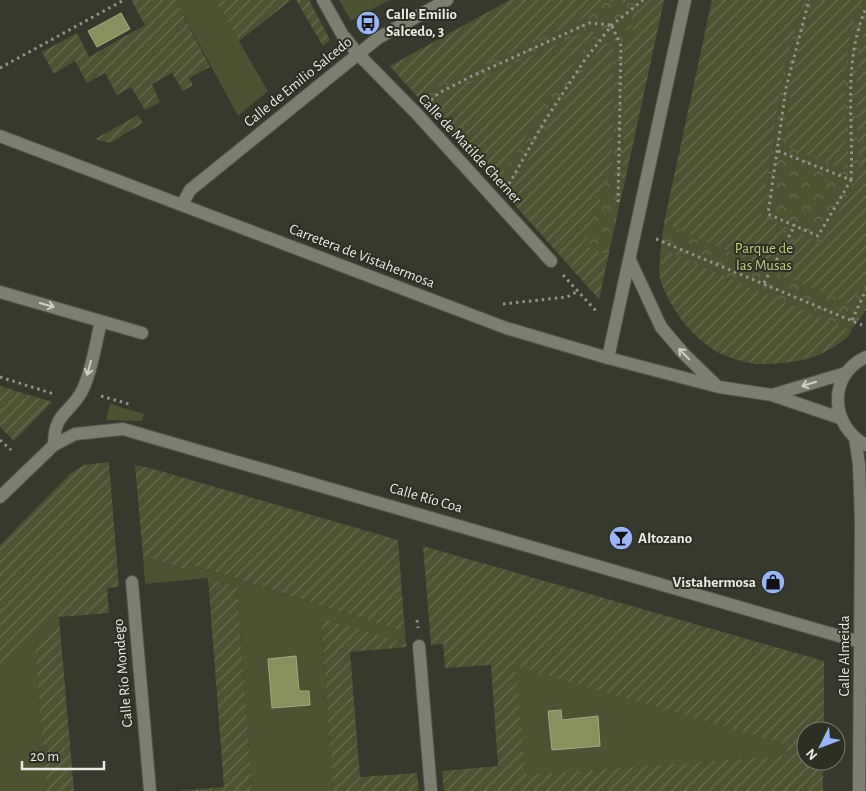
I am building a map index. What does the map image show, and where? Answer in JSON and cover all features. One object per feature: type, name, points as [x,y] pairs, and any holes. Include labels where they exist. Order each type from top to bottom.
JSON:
[{"type":"street","name":"Calle de Matilde Cherner","points":[[323,0],[342,34],[358,55],[417,114],[551,261]]},
{"type":"street","name":"Calle de Emilio Salcedo","points":[[182,206],[190,190],[358,55],[391,30],[446,0]]},
{"type":"street","points":[[608,358],[685,0]]},
{"type":"street","name":"Carretera de Vistahermosa","points":[[0,136],[506,328],[608,358],[719,387],[772,395],[840,418]]},
{"type":"street","points":[[630,260],[661,327],[684,354],[719,387]]},
{"type":"street","points":[[0,292],[142,333]]},
{"type":"street","points":[[54,445],[54,428],[62,414],[83,389],[101,321]]},
{"type":"street","points":[[866,350],[861,359],[846,373],[837,394],[840,418],[855,438],[866,444]]},
{"type":"street","name":"Carretera de Vistahermosa","points":[[772,395],[846,373]]},
{"type":"street","name":"Calle Río Coa","points":[[0,497],[54,445],[75,434],[98,430],[123,429],[145,433],[860,642]]},
{"type":"street","name":"Calle Almeida","points":[[855,438],[859,464],[861,522],[859,791]]},
{"type":"street","name":"Calle Almeida","points":[[861,522],[866,500]]},
{"type":"street","name":"Calle Río Mondego","points":[[132,582],[150,791]]},
{"type":"street","points":[[419,646],[431,791]]},
{"type":"path","points":[[498,203],[562,93],[612,25],[643,0]]},
{"type":"path","points":[[810,0],[786,88],[768,214],[818,236],[851,180],[853,137],[849,90],[852,58],[860,22],[866,8]]},
{"type":"path","points":[[0,68],[122,1]]},
{"type":"path","points":[[417,114],[440,93],[455,85],[588,23],[612,25]]},
{"type":"path","points":[[612,25],[621,46],[618,212]]},
{"type":"path","points":[[778,151],[851,180]]},
{"type":"path","points":[[764,283],[796,225]]},
{"type":"path","points":[[656,239],[862,325]]},
{"type":"path","points":[[551,261],[600,315]]},
{"type":"path","points":[[852,320],[866,290]]},
{"type":"path","points":[[498,304],[567,297],[578,291]]},
{"type":"path","points":[[0,377],[55,394]]},
{"type":"path","points":[[92,394],[129,404]]},
{"type":"path","points":[[0,440],[11,450]]},
{"type":"green space","points":[[131,0],[185,0],[178,5],[210,67],[189,78],[193,85],[183,91],[172,73],[152,84],[160,102],[145,110],[131,87],[117,95],[105,73],[87,83],[75,61],[54,74],[42,52],[77,33],[89,57],[145,25]]},
{"type":"green space","points":[[185,0],[215,0],[268,91],[238,116],[178,5]]},
{"type":"green space","points":[[215,0],[291,0],[239,41]]},
{"type":"green space","points":[[296,0],[309,0],[330,40],[323,46]]},
{"type":"green space","points":[[339,0],[389,0],[351,21]]},
{"type":"green space","points":[[510,0],[664,0],[599,299],[390,66]]},
{"type":"green space","points":[[510,0],[630,0],[626,3],[609,2],[599,5],[587,17],[431,89],[419,99],[390,66]]},
{"type":"green space","points":[[650,0],[664,0],[623,190],[624,43],[633,32],[631,16]]},
{"type":"green space","name":"Parque de las Musas","points":[[712,0],[866,0],[866,310],[856,324],[835,345],[812,358],[783,363],[749,363],[719,352],[705,344],[682,321],[673,307],[661,280],[660,261],[665,219]]},
{"type":"green space","points":[[712,0],[804,0],[784,66],[761,215],[786,227],[767,268],[664,223]]},
{"type":"green space","points":[[815,0],[862,0],[854,20],[846,62],[845,106],[848,171],[785,146],[794,72],[802,35]]},
{"type":"green space","points":[[866,26],[866,275],[852,305],[778,273],[798,232],[821,243],[857,179],[859,164],[856,93],[858,56]]},
{"type":"green space","points":[[591,29],[595,35],[557,86],[496,184],[429,109],[444,95]]},
{"type":"green space","points":[[604,43],[613,45],[612,167],[584,245],[608,255],[599,299],[507,196],[566,95]]},
{"type":"green space","points":[[138,115],[143,123],[110,143],[95,139]]},
{"type":"green space","points":[[662,249],[852,331],[839,344],[828,350],[791,362],[760,363],[729,357],[707,345],[696,336],[670,302],[659,276]]},
{"type":"green space","points":[[0,386],[52,402],[14,441],[0,427]]},
{"type":"green space","points":[[110,404],[144,414],[142,421],[106,420]]},
{"type":"green space","points":[[109,462],[119,587],[107,588],[109,613],[59,617],[55,614],[0,673],[0,545],[71,473],[84,465]]},
{"type":"green space","points":[[135,465],[398,540],[405,632],[189,564],[189,571],[143,556]]},
{"type":"green space","points":[[423,546],[824,661],[824,721],[796,721],[796,771],[823,771],[823,791],[444,791],[442,771],[498,766],[491,665],[445,668],[443,644],[431,645]],"holes":[[[515,666],[786,745],[787,755],[526,775]]]},
{"type":"green space","points":[[143,556],[188,571],[188,564],[405,632],[406,643],[321,619],[333,791],[252,791],[237,587],[208,578],[145,584]]},
{"type":"green space","points":[[208,578],[237,587],[252,791],[176,791],[224,787]]},
{"type":"green space","points":[[55,614],[59,617],[34,644],[47,791],[0,791],[0,673]]},
{"type":"green space","points":[[59,617],[74,791],[47,791],[34,644]]},
{"type":"green space","points":[[321,618],[406,643],[407,647],[350,652],[360,777],[417,773],[419,791],[333,791]]},
{"type":"green space","points":[[514,665],[786,745],[787,755],[526,775]]},
{"type":"shaded area","points":[[121,13],[130,29],[97,47],[88,31]]},
{"type":"shaded area","points":[[296,656],[299,691],[309,691],[310,705],[272,708],[268,659]]},
{"type":"shaded area","points":[[561,710],[562,720],[598,716],[600,746],[552,750],[548,711]]},
{"type":"place","name":"Calle Emilio Salcedo, 3","points":[[368,23]]},
{"type":"place","name":"Altozano","points":[[621,538]]},
{"type":"place","name":"Vistahermosa","points":[[773,582]]}]
